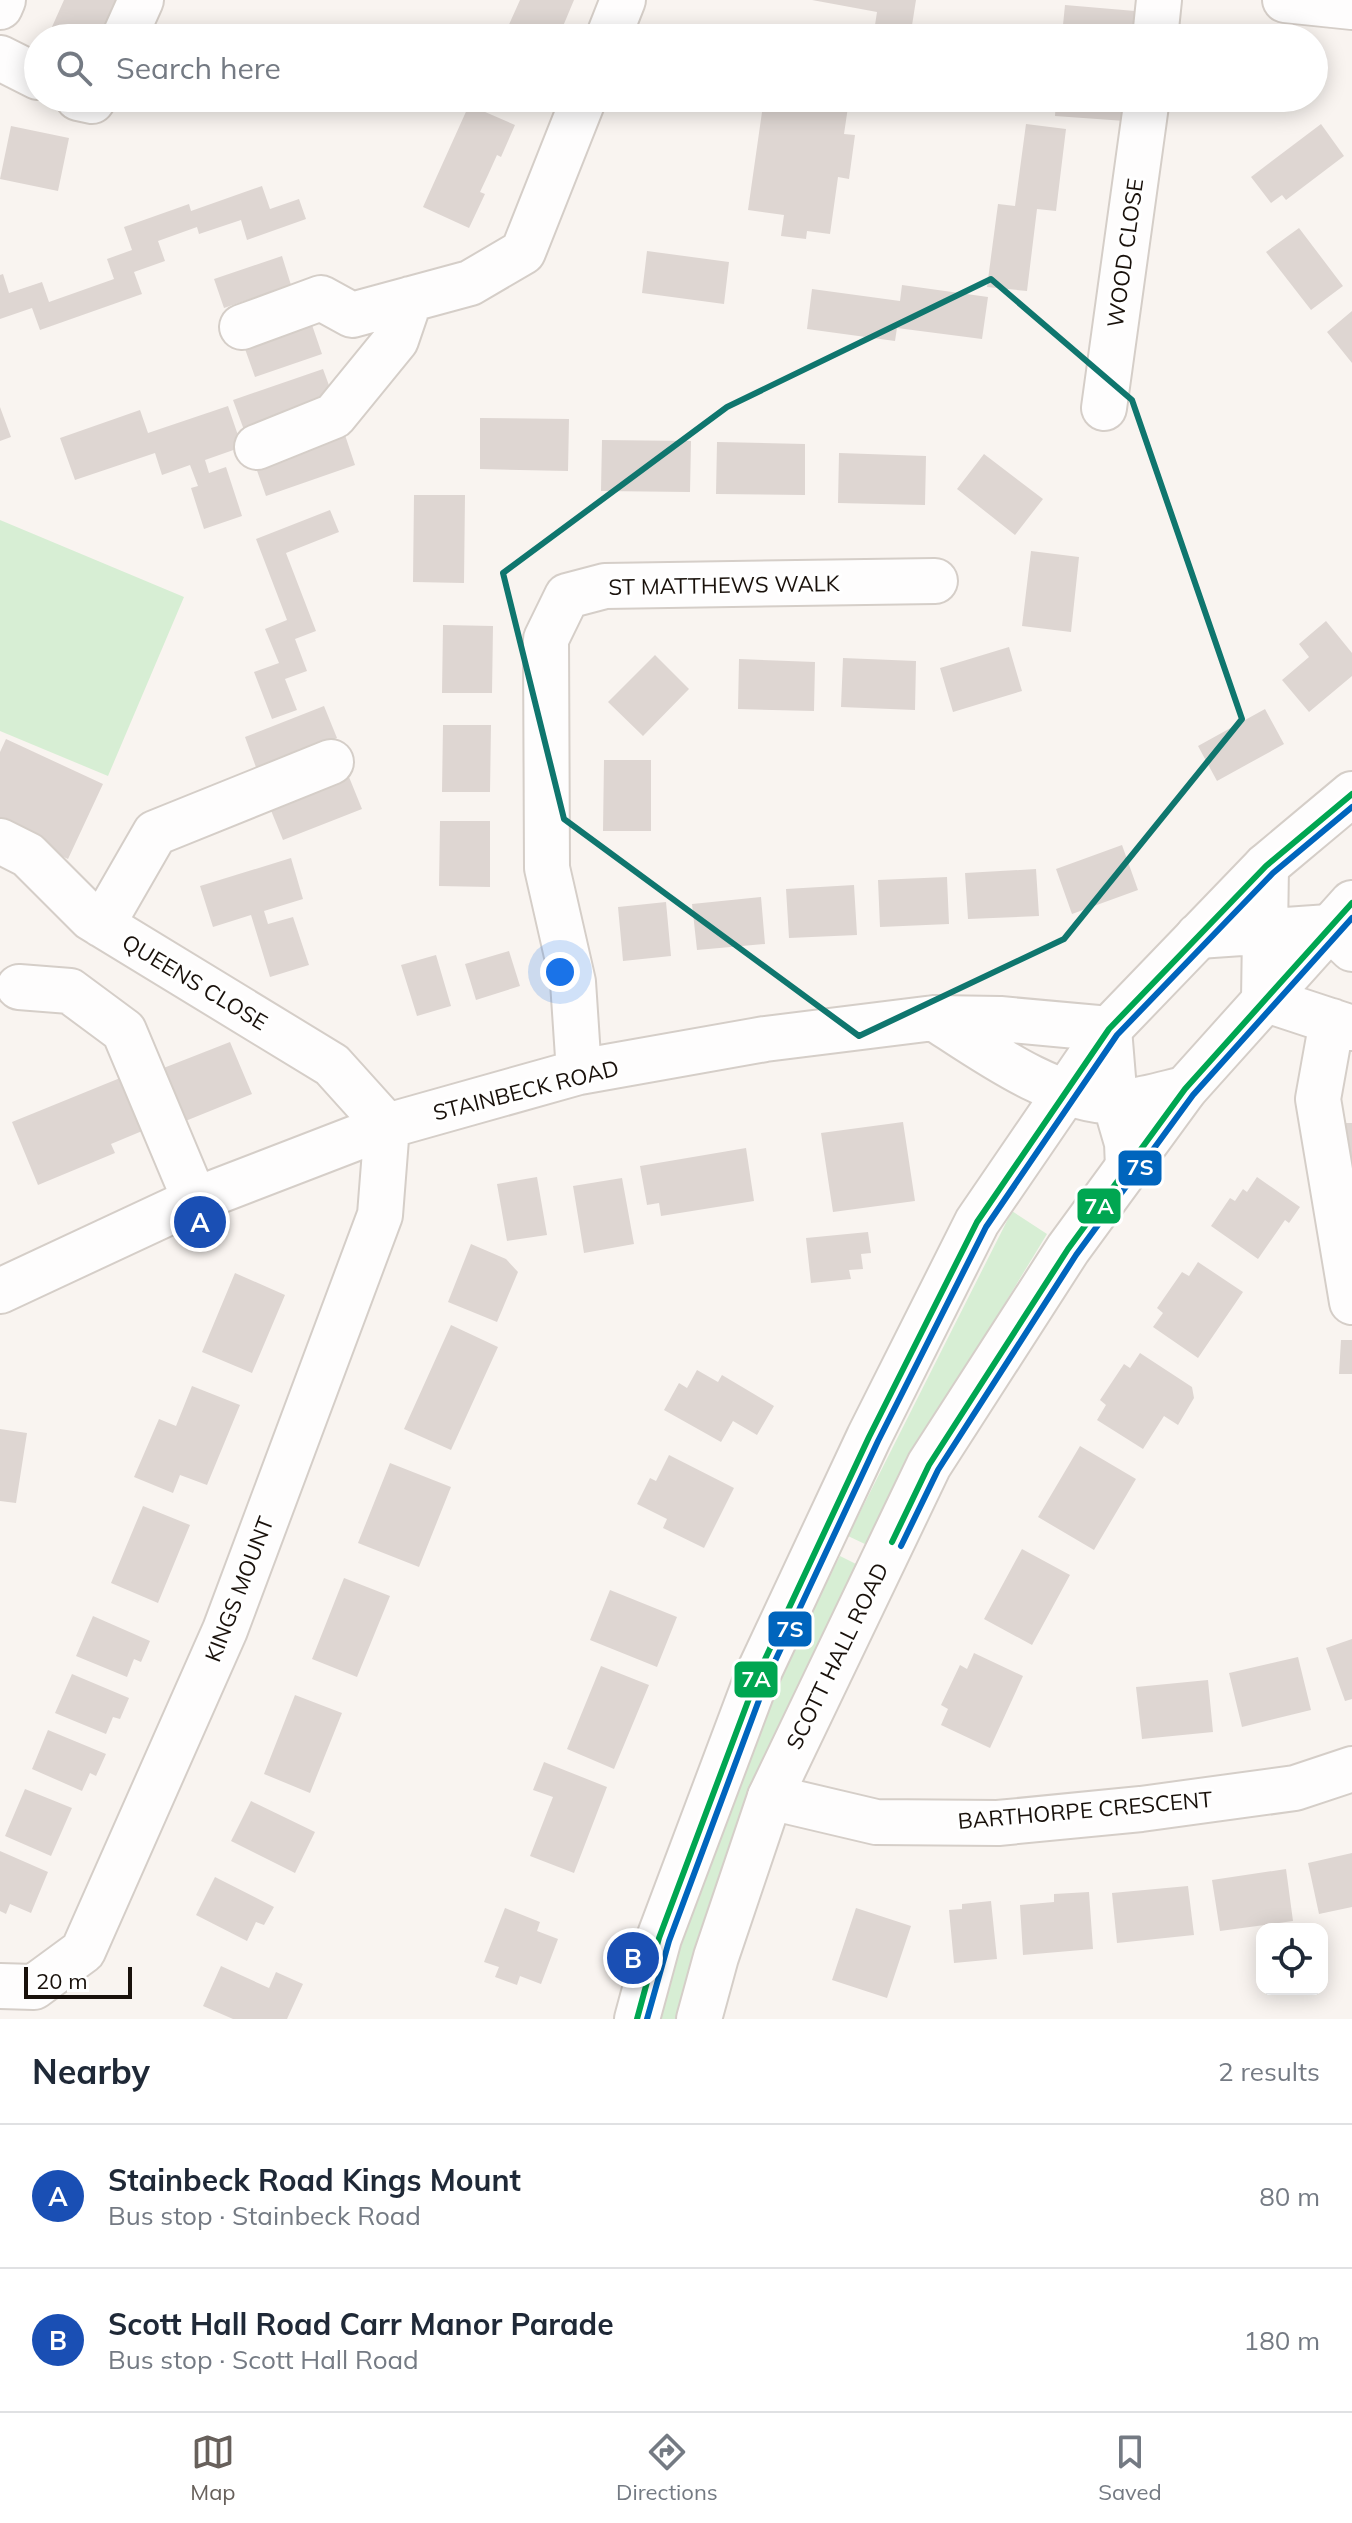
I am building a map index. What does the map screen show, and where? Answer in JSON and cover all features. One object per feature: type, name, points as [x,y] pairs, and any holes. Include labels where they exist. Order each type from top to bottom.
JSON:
[{"type":"main road","points":[[0,7],[3,0]]},
{"type":"main road","points":[[130,24],[141,0]]},
{"type":"main road","points":[[614,24],[623,0]]},
{"type":"main road","points":[[1156,24],[1159,0]]},
{"type":"main road","points":[[1285,0],[1352,7]]},
{"type":"main road","points":[[0,58],[24,70]]},
{"type":"main road","points":[[242,327],[321,298],[352,315],[470,283],[523,252],[578,112]]},
{"type":"main road","name":"WOOD CLOSE","points":[[1104,408],[1145,112]]},
{"type":"main road","points":[[257,447],[334,416],[396,340],[410,299]]},
{"type":"main road","name":"ST MATTHEWS WALK","points":[[579,1072],[573,982],[547,868],[546,639],[567,596],[605,586],[935,581]]},
{"type":"main road","points":[[102,925],[155,833],[331,762]]},
{"type":"main road","points":[[637,2019],[659,1938],[759,1672],[869,1437],[977,1222],[1109,1029],[1266,866],[1352,794]]},
{"type":"main road","name":"QUEENS CLOSE","points":[[0,841],[28,855],[91,918],[332,1065],[387,1126]]},
{"type":"main road","points":[[1266,866],[1264,999],[1342,1025],[1318,1099],[1352,1302]]},
{"type":"main road","points":[[1198,936],[1344,926]]},
{"type":"main road","name":"SCOTT HALL ROAD","points":[[699,2019],[716,1957],[770,1797],[929,1465],[1068,1249],[1185,1089],[1264,999],[1344,926]]},
{"type":"main road","points":[[19,987],[70,991],[124,1031],[195,1200]]},
{"type":"main road","points":[[934,1018],[985,1051],[1064,1093],[1115,1102],[1185,1089]]},
{"type":"main road","name":"STAINBECK ROAD","points":[[0,1291],[195,1200],[387,1126],[579,1072],[765,1039],[934,1018],[1000,1019],[1109,1029]]},
{"type":"main road","points":[[1109,1029],[1115,1102],[1127,1143],[1128,1167]]},
{"type":"main road","name":"KINGS MOUNT","points":[[0,1986],[34,1987],[83,1951],[225,1630],[380,1215],[387,1126]]},
{"type":"main road","name":"BARTHORPE CRESCENT","points":[[770,1797],[876,1822],[998,1823],[1141,1809],[1295,1788],[1352,1769]]},
{"type":"highlighted area","points":[[991,279],[1132,400],[1242,719],[1064,939],[859,1036],[564,819],[503,573],[727,407]]},
{"type":"green space","points":[[0,520],[184,597],[108,776],[0,731]]},
{"type":"green space","points":[[1012,1211],[1047,1234],[923,1438],[867,1545],[848,1536]]},
{"type":"green space","points":[[840,1556],[858,1565],[682,2019],[658,2019],[696,1900],[739,1783],[786,1668]]},
{"type":"building","points":[[64,0],[131,0],[120,24],[53,24]]},
{"type":"building","points":[[520,0],[574,0],[564,24],[509,24]]},
{"type":"building","points":[[812,0],[916,0],[912,24],[875,24],[877,12]]},
{"type":"building","points":[[1065,5],[1135,11],[1134,24],[1063,24]]},
{"type":"building","points":[[466,112],[485,112],[515,125],[501,157],[497,155],[480,192],[485,194],[469,228],[423,207]]},
{"type":"building","points":[[762,112],[847,112],[844,134],[855,135],[849,179],[838,177],[830,234],[807,231],[806,239],[781,236],[784,215],[748,210]]},
{"type":"building","points":[[1055,112],[1125,112],[1125,121],[1055,116]]},
{"type":"building","points":[[1026,124],[1066,129],[1056,211],[1037,209],[1027,291],[987,287],[998,204],[1015,206]]},
{"type":"building","points":[[1321,124],[1344,156],[1286,200],[1282,195],[1271,203],[1251,177]]},
{"type":"building","points":[[11,126],[69,138],[58,191],[0,179]]},
{"type":"building","points":[[262,186],[270,209],[299,199],[306,219],[247,240],[241,220],[199,234],[197,227],[158,241],[165,261],[134,272],[142,294],[40,330],[32,308],[0,319],[0,275],[3,274],[9,293],[42,282],[49,302],[114,279],[107,259],[132,250],[124,227],[189,204],[191,211]]},
{"type":"building","points":[[1299,228],[1343,286],[1311,310],[1266,252]]},
{"type":"building","points":[[647,251],[729,262],[724,304],[642,293]]},
{"type":"building","points":[[282,256],[291,285],[224,308],[214,279]]},
{"type":"building","points":[[902,285],[988,297],[982,339],[897,328],[895,341],[807,329],[812,289],[900,301]]},
{"type":"building","points":[[1352,311],[1352,363],[1327,332]]},
{"type":"building","points":[[312,325],[322,354],[255,377],[245,349]]},
{"type":"building","points":[[323,369],[334,399],[244,430],[233,400]]},
{"type":"building","points":[[228,406],[242,447],[205,460],[209,473],[226,467],[242,516],[204,529],[191,488],[198,486],[190,465],[162,475],[155,453],[75,480],[60,438],[140,410],[148,433]]},
{"type":"building","points":[[0,407],[11,437],[0,441]]},
{"type":"building","points":[[480,418],[569,419],[568,471],[480,469]]},
{"type":"building","points":[[345,435],[355,465],[266,496],[255,465]]},
{"type":"building","points":[[602,440],[691,441],[690,492],[601,491]]},
{"type":"building","points":[[717,442],[805,444],[805,495],[716,494]]},
{"type":"building","points":[[839,453],[926,456],[925,505],[838,503]]},
{"type":"building","points":[[984,454],[1043,499],[1015,535],[957,489]]},
{"type":"building","points":[[414,495],[465,495],[464,583],[413,582]]},
{"type":"building","points":[[330,510],[339,532],[286,553],[316,631],[295,639],[307,671],[285,679],[297,710],[272,719],[254,672],[279,663],[265,629],[287,620],[256,539]]},
{"type":"building","points":[[1031,551],[1079,557],[1071,632],[1022,626]]},
{"type":"building","points":[[1326,621],[1352,653],[1352,676],[1309,712],[1282,680],[1309,657],[1299,644]]},
{"type":"building","points":[[443,625],[493,626],[492,693],[442,693]]},
{"type":"building","points":[[1009,647],[1022,691],[953,712],[940,668]]},
{"type":"building","points":[[655,655],[689,689],[643,736],[608,702]]},
{"type":"building","points":[[843,658],[916,661],[915,710],[841,707]]},
{"type":"building","points":[[739,659],[815,662],[814,711],[738,709]]},
{"type":"building","points":[[324,706],[337,738],[257,770],[245,737]]},
{"type":"building","points":[[1265,709],[1284,744],[1217,781],[1198,746]]},
{"type":"building","points":[[443,725],[491,725],[490,792],[442,792]]},
{"type":"building","points":[[6,739],[103,784],[68,859],[0,828],[0,752]]},
{"type":"building","points":[[604,760],[651,760],[651,831],[603,831]]},
{"type":"building","points":[[349,777],[362,809],[283,840],[270,808]]},
{"type":"building","points":[[440,821],[490,821],[490,887],[439,886]]},
{"type":"building","points":[[1122,845],[1138,890],[1072,914],[1056,869]]},
{"type":"building","points":[[291,858],[303,899],[264,911],[268,924],[293,917],[309,965],[270,977],[251,915],[213,927],[200,886]]},
{"type":"building","points":[[1036,869],[1039,916],[968,919],[965,873]]},
{"type":"building","points":[[947,877],[949,924],[880,927],[878,880]]},
{"type":"building","points":[[854,885],[857,935],[789,938],[786,889]]},
{"type":"building","points":[[761,897],[765,944],[697,950],[692,904]]},
{"type":"building","points":[[666,902],[671,956],[623,961],[618,907]]},
{"type":"building","points":[[509,951],[520,986],[476,1000],[465,964]]},
{"type":"building","points":[[436,955],[451,1006],[417,1016],[401,965]]},
{"type":"building","points":[[230,1042],[252,1094],[183,1122],[161,1069]]},
{"type":"building","points":[[125,1076],[147,1129],[111,1144],[115,1153],[38,1185],[12,1122]]},
{"type":"building","points":[[903,1122],[915,1201],[833,1212],[821,1133]]},
{"type":"building","points":[[1340,1123],[1352,1123],[1352,1184]]},
{"type":"building","points":[[746,1148],[754,1201],[661,1216],[659,1203],[647,1205],[640,1166]]},
{"type":"building","points":[[537,1177],[547,1235],[507,1241],[497,1184]]},
{"type":"building","points":[[1257,1177],[1300,1207],[1289,1223],[1285,1220],[1258,1259],[1211,1226],[1230,1198],[1235,1201],[1243,1189],[1247,1192]]},
{"type":"building","points":[[622,1178],[634,1244],[584,1253],[573,1186]]},
{"type":"building","points":[[868,1232],[871,1253],[861,1254],[863,1269],[849,1270],[851,1279],[811,1283],[806,1238]]},
{"type":"building","points":[[471,1244],[506,1259],[518,1272],[497,1322],[448,1302]]},
{"type":"building","points":[[1198,1262],[1243,1292],[1198,1358],[1153,1327],[1163,1313],[1157,1308],[1182,1272],[1189,1276]]},
{"type":"building","points":[[235,1273],[285,1295],[252,1373],[202,1352]]},
{"type":"building","points":[[451,1325],[498,1347],[451,1450],[404,1429]]},
{"type":"building","points":[[1341,1340],[1352,1340],[1352,1374],[1339,1374]]},
{"type":"building","points":[[1140,1353],[1192,1387],[1194,1398],[1178,1425],[1164,1416],[1143,1449],[1097,1420],[1106,1405],[1100,1400],[1124,1364],[1130,1368]]},
{"type":"building","points":[[697,1370],[718,1382],[722,1375],[774,1406],[757,1435],[733,1421],[721,1442],[664,1410],[679,1383],[687,1388]]},
{"type":"building","points":[[192,1386],[240,1405],[207,1485],[180,1475],[173,1493],[134,1477],[159,1419],[176,1426]]},
{"type":"building","points":[[0,1429],[27,1433],[16,1503],[0,1501]]},
{"type":"building","points":[[1080,1446],[1136,1479],[1094,1550],[1038,1517]]},
{"type":"building","points":[[669,1455],[734,1488],[704,1548],[663,1528],[667,1519],[637,1504],[650,1478],[656,1481]]},
{"type":"building","points":[[390,1463],[451,1487],[419,1567],[358,1543]]},
{"type":"building","points":[[143,1506],[190,1525],[158,1603],[111,1583]]},
{"type":"building","points":[[1022,1549],[1070,1575],[1032,1645],[984,1619]]},
{"type":"building","points":[[344,1578],[390,1596],[357,1677],[312,1659]]},
{"type":"building","points":[[610,1590],[677,1617],[657,1667],[590,1640]]},
{"type":"building","points":[[93,1616],[150,1641],[141,1662],[134,1659],[127,1677],[76,1656]]},
{"type":"building","points":[[1352,1639],[1352,1699],[1345,1701],[1326,1648]]},
{"type":"building","points":[[974,1653],[1023,1676],[990,1748],[941,1725],[948,1709],[941,1705],[960,1665],[967,1669]]},
{"type":"building","points":[[1298,1657],[1311,1710],[1242,1727],[1229,1673]]},
{"type":"building","points":[[601,1666],[649,1685],[614,1769],[567,1749]]},
{"type":"building","points":[[72,1674],[129,1698],[120,1719],[113,1717],[106,1734],[55,1713]]},
{"type":"building","points":[[1208,1680],[1213,1732],[1142,1739],[1136,1687]]},
{"type":"building","points":[[295,1695],[342,1713],[310,1793],[264,1774]]},
{"type":"building","points":[[48,1730],[106,1754],[96,1776],[90,1773],[82,1791],[32,1769]]},
{"type":"building","points":[[544,1762],[607,1787],[574,1873],[530,1856],[553,1797],[533,1790]]},
{"type":"building","points":[[25,1789],[72,1808],[51,1856],[5,1836]]},
{"type":"building","points":[[251,1801],[315,1832],[295,1873],[231,1841]]},
{"type":"building","points":[[0,1851],[48,1872],[31,1913],[10,1904],[6,1914],[0,1911]]},
{"type":"building","points":[[1352,1853],[1352,1907],[1319,1914],[1308,1863]]},
{"type":"building","points":[[1286,1869],[1293,1921],[1256,1923],[1256,1926],[1220,1931],[1212,1880]]},
{"type":"building","points":[[215,1877],[274,1907],[264,1925],[256,1922],[247,1941],[196,1915]]},
{"type":"building","points":[[1188,1886],[1194,1935],[1117,1943],[1112,1893]]},
{"type":"building","points":[[1089,1892],[1093,1949],[1023,1955],[1020,1905],[1054,1902],[1054,1894]]},
{"type":"building","points":[[991,1901],[997,1959],[954,1963],[949,1910],[962,1909],[962,1904]]},
{"type":"building","points":[[505,1908],[540,1922],[537,1931],[558,1939],[541,1984],[520,1976],[517,1985],[495,1977],[499,1967],[484,1962]]},
{"type":"building","points":[[856,1908],[911,1926],[887,1998],[832,1980]]},
{"type":"building","points":[[221,1966],[269,1988],[276,1972],[303,1984],[287,2019],[233,2019],[203,2006]]},
{"type":"transit line","name":"7A","points":[[637,2019],[659,1938],[759,1672],[869,1437],[977,1222],[1109,1029],[1266,866],[1352,794]]},
{"type":"transit line","name":"7S","points":[[647,2019],[669,1941],[768,1676],[878,1441],[986,1227],[1117,1035],[1273,873],[1352,807]]},
{"type":"transit line","name":"7A","points":[[892,1542],[929,1465],[1068,1249],[1185,1089],[1352,903]]},
{"type":"transit line","name":"7S","points":[[901,1546],[938,1470],[1076,1255],[1193,1095],[1352,918]]},
{"type":"place","name":"Stainbeck Road Kings Mount","points":[[200,1222]]},
{"type":"place","name":"Scott Hall Road Carr Manor Parade","points":[[633,1958]]}]
